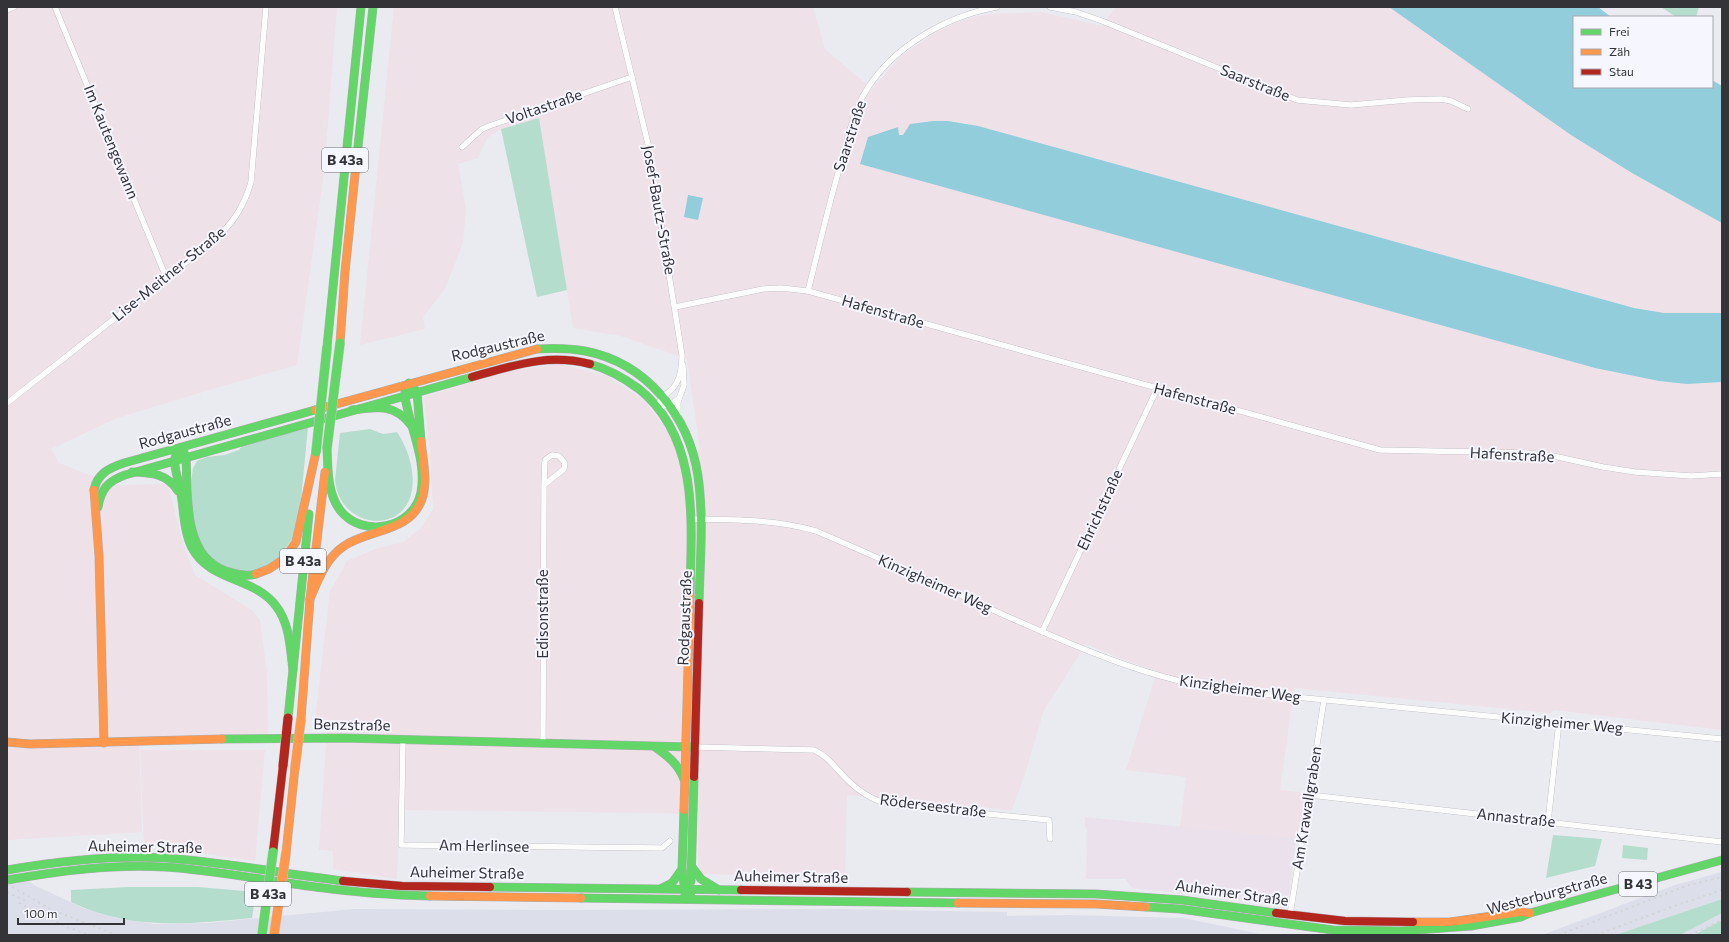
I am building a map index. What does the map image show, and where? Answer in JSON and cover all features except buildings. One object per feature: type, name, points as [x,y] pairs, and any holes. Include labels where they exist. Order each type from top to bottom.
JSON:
[{"type":"main road","name":"B 43a","points":[[262,935],[283,766],[361,7]]},
{"type":"main road","name":"B 43a","points":[[274,935],[286,853],[300,719],[310,599],[340,344],[345,272],[372,7]]},
{"type":"main road","name":"Rodgaustraße","points":[[98,520],[94,492],[96,482],[105,471],[122,463],[533,349],[563,347],[577,349],[610,358],[636,372],[663,397],[678,417],[689,440],[696,462],[700,492],[702,520],[691,747],[685,781],[682,869],[684,884],[688,890],[691,884],[692,867],[691,747],[690,520],[689,489],[682,455],[674,433],[657,407],[631,383],[610,371],[590,364],[559,359],[538,360],[522,363],[174,460],[112,479],[104,488],[99,502],[98,520],[104,742]]},
{"type":"main road","points":[[310,599],[327,564],[339,550],[358,538],[403,523],[412,515],[421,502],[425,481],[418,392],[410,383],[405,395],[419,452],[421,493],[416,506],[408,516],[385,527],[373,528],[359,525],[349,519],[341,511],[335,501],[329,480],[328,448]]},
{"type":"main road","points":[[352,410],[376,407],[389,408],[401,413],[412,428]]},
{"type":"main road","points":[[293,670],[287,628],[280,612],[264,593],[252,586],[216,572],[200,559],[188,539],[182,498],[174,460],[176,452],[180,448],[183,450],[186,457],[190,525],[196,543],[203,555],[215,565],[228,572],[244,576],[258,574],[268,570],[284,558],[291,550],[299,531],[316,452]]},
{"type":"main road","points":[[132,472],[153,473],[165,476],[173,482],[182,498]]},
{"type":"main road","name":"Benzstraße","points":[[8,742],[30,744],[253,738],[691,747]]},
{"type":"main road","points":[[655,747],[672,759],[681,770],[685,781]]},
{"type":"main road","name":"Auheimer Straße","points":[[7,870],[94,858],[164,858],[210,862],[344,881],[402,886],[1136,896],[1182,900],[1290,915],[1345,920],[1434,923],[1472,920],[1520,912],[1530,913]]},
{"type":"main road","name":"Westerburgstraße","points":[[1471,926],[1521,917],[1530,913],[1722,860]]},
{"type":"main road","name":"Auheimer Straße","points":[[7,880],[39,874],[94,868],[163,867],[214,872],[372,894],[929,903],[1096,904],[1142,906],[1216,914],[1292,925],[1369,931],[1455,929],[1471,926]]},
{"type":"main road","points":[[692,867],[701,879],[719,891]]},
{"type":"main road","points":[[659,889],[672,883],[682,869]]},
{"type":"main road","points":[[678,899],[688,890],[699,899]]},
{"type":"street","points":[[7,10],[14,7]]},
{"type":"street","name":"Im Kautengewann","points":[[55,7],[166,277]]},
{"type":"street","name":"Lise-Meitner-Straße","points":[[7,403],[223,232],[238,214],[248,194],[251,182],[266,7]]},
{"type":"street","name":"Josef-Bautz-Straße","points":[[615,7],[648,144],[682,357],[678,380],[663,397],[657,407]]},
{"type":"street","name":"Saarstraße","points":[[808,291],[851,126],[864,94],[887,65],[924,35],[951,20],[973,12],[997,7]]},
{"type":"street","name":"Saarstraße","points":[[1050,7],[1076,12],[1102,21],[1297,100],[1336,105],[1356,105],[1406,100],[1441,99],[1451,101],[1468,108]]},
{"type":"street","name":"Voltastraße","points":[[462,147],[477,133],[489,126],[632,77]]},
{"type":"street","name":"Hafenstraße","points":[[675,307],[759,289],[781,288],[808,291],[1380,450],[1528,453],[1558,457],[1603,467],[1635,472],[1692,476],[1722,474]]},
{"type":"street","points":[[678,417],[677,407],[684,385],[682,357]]},
{"type":"street","name":"Ehrichstraße","points":[[1042,632],[1157,389]]},
{"type":"street","points":[[657,407],[670,405],[679,398]]},
{"type":"street","name":"Edisonstraße","points":[[542,744],[544,485],[546,460],[552,454],[559,456],[565,463],[564,469],[544,485]]},
{"type":"street","name":"Kinzigheimer Weg","points":[[690,520],[770,521],[799,526],[816,531],[1042,632],[1112,660],[1184,683],[1225,690],[1722,739]]},
{"type":"street","name":"Am Krawallgraben","points":[[1290,915],[1324,700]]},
{"type":"street","points":[[1548,822],[1558,722]]},
{"type":"street","name":"Am Herlinsee","points":[[403,740],[401,845],[662,848],[670,841]]},
{"type":"street","name":"Röderseestraße","points":[[691,747],[814,750],[825,756],[853,786],[876,801],[896,805],[1049,820],[1050,839]]},
{"type":"street","name":"Annastraße","points":[[1310,795],[1722,842]]},
{"type":"street","points":[[929,903],[930,893]]},
{"type":"shaded area","points":[[14,7],[337,7],[324,172],[297,365],[117,418],[51,449],[59,463],[115,485],[168,484],[183,544],[195,575],[252,610],[260,620],[267,672],[268,734],[139,738],[142,832],[8,840],[7,10]]},
{"type":"shaded area","points":[[394,7],[813,7],[825,49],[872,89],[900,57],[934,33],[953,24],[974,17],[992,14],[1041,12],[1102,26],[1116,7],[1389,7],[1571,135],[1632,173],[1722,223],[1722,313],[1664,313],[1634,308],[964,123],[933,121],[910,124],[903,135],[899,135],[897,127],[868,137],[860,163],[1595,368],[1659,381],[1687,384],[1722,382],[1722,730],[1554,710],[1550,713],[1294,688],[1280,790],[1314,794],[1307,839],[1180,827],[1186,777],[1126,770],[1157,671],[1124,660],[1086,644],[1044,710],[1025,774],[1012,810],[847,795],[845,877],[702,874],[698,865],[698,814],[648,813],[399,810],[397,879],[333,869],[333,851],[319,850],[327,728],[314,728],[330,591],[347,561],[375,549],[403,542],[421,528],[433,509],[430,451],[424,397],[505,372],[559,364],[607,376],[644,400],[669,433],[681,465],[700,449],[687,359],[621,336],[573,328],[539,118],[501,129],[487,138],[478,158],[458,164],[466,208],[463,243],[445,289],[423,317],[425,329],[360,345]]},
{"type":"shaded area","points":[[140,750],[265,750],[255,861],[144,845]]},
{"type":"shaded area","points":[[1085,817],[1296,838],[1288,905],[1132,888],[1125,879],[1086,879],[1087,828],[1085,827]]},
{"type":"shaded area","points":[[7,866],[34,885],[83,908],[116,918],[154,924],[207,923],[355,909],[836,909],[1007,912],[1007,916],[1069,915],[1184,918],[1265,935],[7,935]]},
{"type":"shaded area","points":[[1722,872],[1722,899],[1615,935],[1542,935],[1675,885]]},
{"type":"shaded area","points":[[1722,913],[1722,920],[1694,935],[1680,935]]},
{"type":"green space","points":[[1661,7],[1699,7],[1696,16],[1674,16]]},
{"type":"green space","points":[[539,118],[567,290],[537,297],[501,129]]},
{"type":"green space","points":[[308,427],[298,531],[275,563],[247,573],[217,565],[194,534],[191,481],[193,468],[197,461],[207,457],[224,455],[239,450],[242,446]]},
{"type":"green space","points":[[370,429],[383,434],[397,432],[407,451],[412,471],[411,493],[404,508],[393,517],[379,521],[364,519],[350,511],[340,498],[335,480],[340,433]]},
{"type":"green space","points":[[1553,835],[1602,839],[1595,866],[1546,878]]},
{"type":"green space","points":[[1623,845],[1648,848],[1647,860],[1622,858]]},
{"type":"green space","points":[[128,887],[198,887],[256,892],[252,918],[205,922],[160,923],[116,918],[71,902],[71,890]]},
{"type":"green space","points":[[1722,899],[1722,913],[1680,935],[1615,935]]},
{"type":"green space","points":[[1722,920],[1722,935],[1694,935]]},
{"type":"water","points":[[1389,7],[1598,7],[1610,16],[1573,16],[1573,88],[1713,88],[1713,81],[1722,86],[1722,223],[1632,173],[1571,135]]},
{"type":"water","points":[[948,121],[978,126],[1634,308],[1664,313],[1722,313],[1722,382],[1687,384],[1659,381],[1595,368],[860,164],[868,137],[898,127],[899,135],[903,135],[910,124]]},
{"type":"water","points":[[688,195],[703,198],[698,220],[684,217]]},
{"type":"railway","points":[[1559,935],[1686,886],[1722,877]]},
{"type":"railway","points":[[7,884],[52,910],[117,935]]},
{"type":"railway","points":[[1596,935],[1722,890]]},
{"type":"railway","points":[[7,892],[28,902]]},
{"type":"railway","points":[[19,903],[67,927],[89,935]]},
{"type":"railway","points":[[1690,935],[1722,920]]},
{"type":"traffic: fast","points":[[327,347],[361,7]]},
{"type":"traffic: fast","points":[[356,165],[373,7]]},
{"type":"traffic: fast","points":[[327,448],[340,343]]},
{"type":"traffic: fast","points":[[316,452],[327,347]]},
{"type":"traffic: fast","points":[[537,349],[573,349],[607,357],[628,367],[646,380],[675,413],[693,454],[698,476],[701,508],[699,603]]},
{"type":"traffic: fast","points":[[590,364],[616,374],[639,389],[659,409],[673,432],[683,458],[691,513],[690,597]]},
{"type":"traffic: fast","points":[[98,507],[101,495],[106,486],[119,477],[472,377]]},
{"type":"traffic: fast","points":[[327,448],[330,488],[340,510],[350,519],[361,525],[373,527],[386,526],[398,522],[416,505],[421,492],[422,468],[420,456],[405,397],[405,391],[409,383],[417,392],[421,441]]},
{"type":"traffic: fast","points":[[352,410],[384,408],[398,413],[411,425]]},
{"type":"traffic: fast","points":[[94,490],[98,480],[104,472],[124,463],[315,410]]},
{"type":"traffic: fast","points":[[256,574],[245,575],[226,571],[212,563],[201,552],[190,522],[186,457],[183,450],[180,448],[175,457],[175,467],[181,495],[185,526],[192,548],[200,559],[210,567],[221,574],[257,589],[276,606],[281,613],[287,628],[293,670]]},
{"type":"traffic: fast","points":[[132,472],[164,477],[174,485],[178,491]]},
{"type":"traffic: fast","points":[[288,718],[309,514]]},
{"type":"traffic: fast","points":[[222,739],[344,738],[691,747]]},
{"type":"traffic: fast","points":[[655,747],[672,761],[679,769],[684,779]]},
{"type":"traffic: fast","points":[[685,894],[691,881],[694,777]]},
{"type":"traffic: fast","points":[[684,810],[682,869],[684,884],[691,893]]},
{"type":"traffic: fast","points":[[262,935],[273,852]]},
{"type":"traffic: fast","points":[[7,870],[46,864],[105,858],[145,857],[210,862],[343,881]]},
{"type":"traffic: fast","points":[[1471,926],[1521,917],[1530,913],[1722,860]]},
{"type":"traffic: fast","points":[[7,880],[105,867],[144,866],[204,871],[351,891],[430,896]]},
{"type":"traffic: fast","points":[[692,867],[701,879],[719,890]]},
{"type":"traffic: fast","points":[[662,888],[672,883],[682,869]]},
{"type":"traffic: fast","points":[[490,887],[741,890]]},
{"type":"traffic: fast","points":[[907,892],[1096,894],[1182,900],[1276,913]]},
{"type":"traffic: fast","points":[[581,898],[958,903]]},
{"type":"traffic: fast","points":[[1146,907],[1180,909],[1333,930],[1402,931],[1471,926]]},
{"type":"traffic: slow","points":[[340,343],[345,272],[356,165]]},
{"type":"traffic: slow","points":[[315,410],[537,349]]},
{"type":"traffic: slow","points":[[310,599],[327,563],[344,546],[354,540],[399,524],[409,518],[417,510],[422,499],[425,485],[421,441]]},
{"type":"traffic: slow","points":[[256,574],[269,569],[284,559],[296,542],[316,452]]},
{"type":"traffic: slow","points":[[301,719],[310,599],[325,472]]},
{"type":"traffic: slow","points":[[94,490],[99,556],[104,743]]},
{"type":"traffic: slow","points":[[684,810],[690,597]]},
{"type":"traffic: slow","points":[[295,768],[301,719]]},
{"type":"traffic: slow","points":[[7,742],[30,744],[222,739]]},
{"type":"traffic: slow","points":[[286,853],[295,768]]},
{"type":"traffic: slow","points":[[274,935],[286,853]]},
{"type":"traffic: slow","points":[[430,896],[581,898]]},
{"type":"traffic: slow","points":[[958,903],[1096,904],[1146,907]]},
{"type":"traffic: slow","points":[[1413,922],[1450,922],[1520,912],[1530,913]]},
{"type":"traffic: jam","points":[[472,377],[516,365],[545,360],[574,361],[590,364]]},
{"type":"traffic: jam","points":[[694,777],[699,603]]},
{"type":"traffic: jam","points":[[283,766],[288,718]]},
{"type":"traffic: jam","points":[[273,852],[283,766]]},
{"type":"traffic: jam","points":[[343,881],[402,886],[490,887]]},
{"type":"traffic: jam","points":[[741,890],[907,892]]},
{"type":"traffic: jam","points":[[1276,913],[1345,921],[1413,922]]}]
